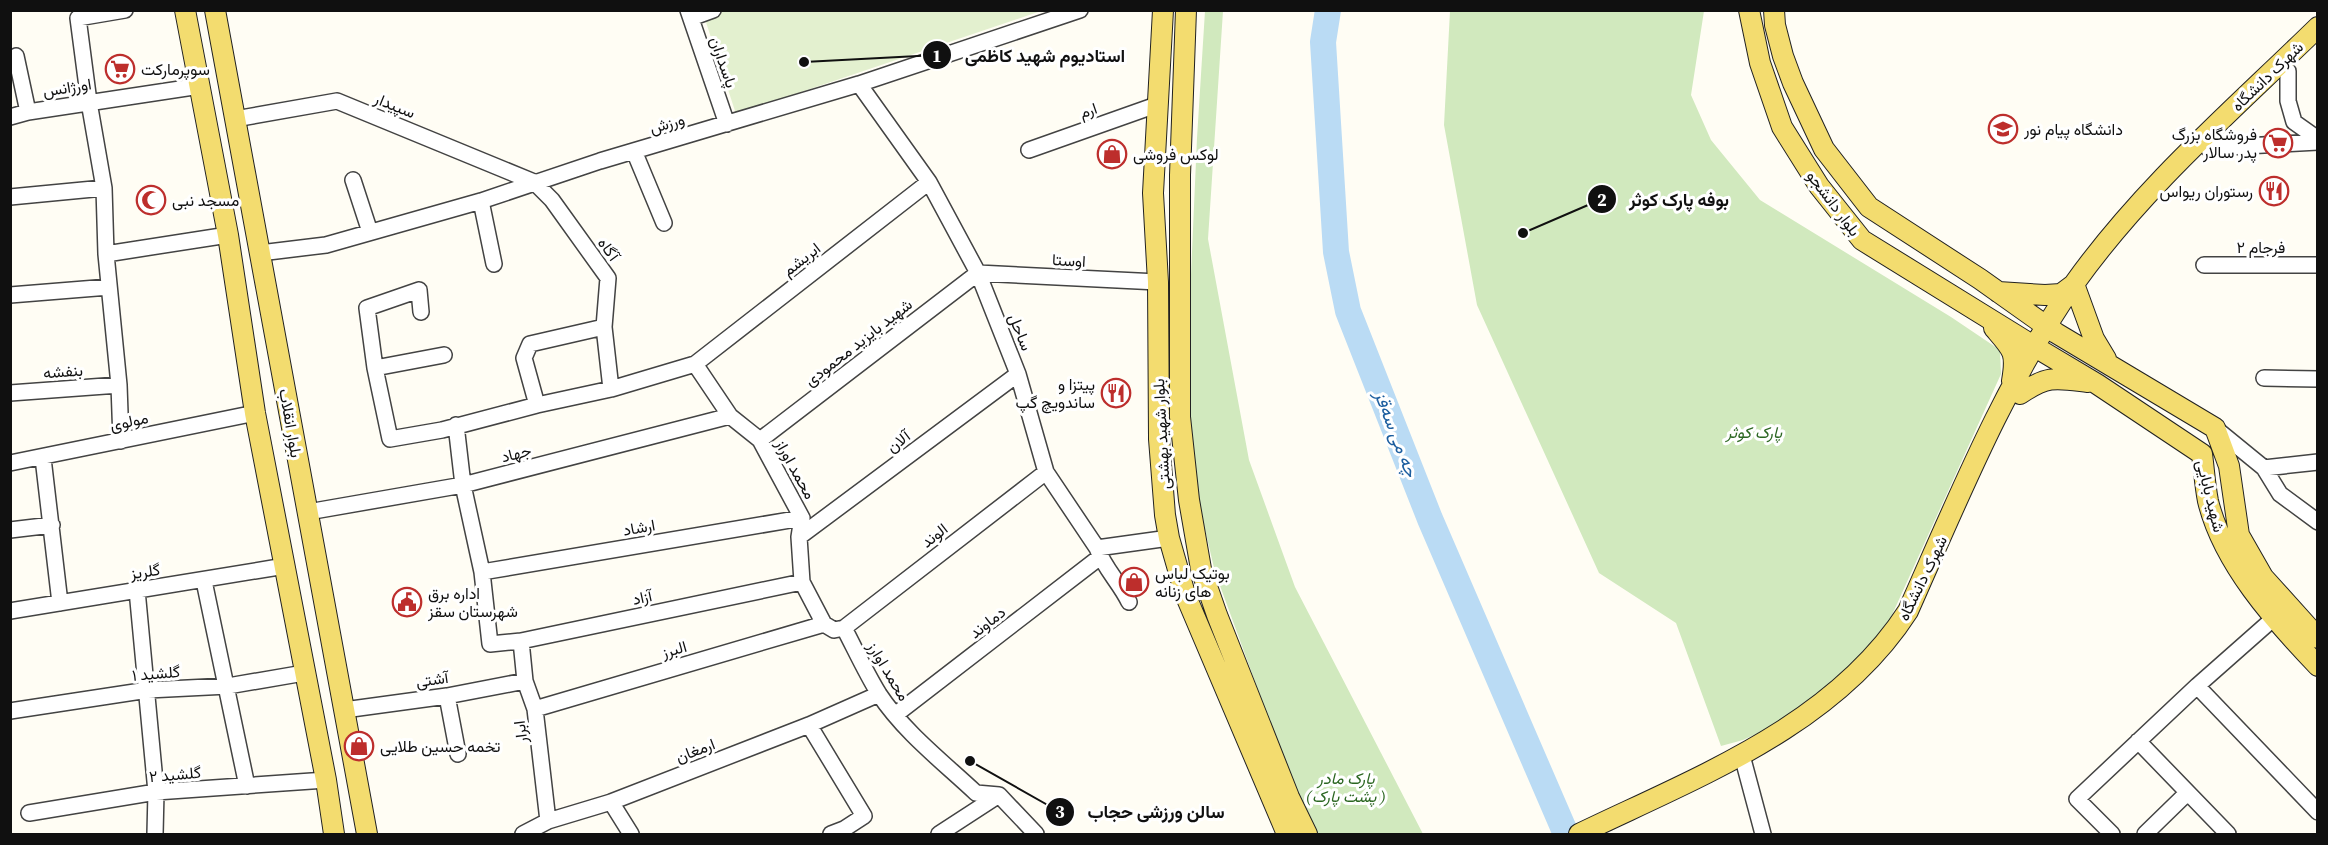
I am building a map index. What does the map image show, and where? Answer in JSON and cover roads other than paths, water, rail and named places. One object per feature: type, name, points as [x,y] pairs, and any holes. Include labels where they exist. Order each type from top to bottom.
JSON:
[{"type":"main road","name":"بلوار انقلاب","points":[[185,10],[228,235],[255,413],[326,780],[334,834]]},
{"type":"main road","name":"بلوار انقلاب","points":[[215,10],[367,834]]},
{"type":"main road","name":"بلوار شهید بهشتی","points":[[1163,10],[1153,193],[1158,282],[1159,439],[1168,538],[1185,594],[1287,834]]},
{"type":"main road","name":"بلوار شهید بهشتی","points":[[1186,10],[1180,175],[1180,417],[1189,500],[1201,569],[1217,615],[1289,797],[1307,834]]},
{"type":"main road","name":"بلوار دانشجو","points":[[1749,10],[1760,63],[1782,127],[1819,186],[1848,224],[1862,240],[2040,350]]},
{"type":"main road","name":"بلوار دانشجو","points":[[1774,10],[1775,25],[1786,65],[1824,149],[1869,207],[2052,329]]},
{"type":"main road","name":"شهرک دانشگاه","points":[[2077,291],[2116,230],[2153,187],[2318,27]]},
{"type":"main road","points":[[1579,834],[1744,763],[1823,718],[1855,694],[1896,651],[1925,600],[2016,389],[2077,291],[2208,148],[2318,45]]},
{"type":"main road","points":[[1848,224],[1869,207]]},
{"type":"main road","points":[[1998,292],[2045,295],[2077,291]]},
{"type":"main road","points":[[2077,291],[2094,339],[2108,362]]},
{"type":"main road","points":[[1981,312],[2010,346],[2016,359],[2016,389]]},
{"type":"main road","points":[[2052,329],[2215,428]]},
{"type":"main road","name":"شهید بابایی","points":[[2040,350],[2097,384],[2202,454],[2208,500],[2223,543],[2274,618],[2318,666]]},
{"type":"main road","points":[[2016,389],[2050,378],[2097,384]]},
{"type":"main road","name":"شهرک دانشگاه","points":[[1720,772],[1813,711],[1870,661],[1894,633],[1908,611],[2016,389]]},
{"type":"main road","name":"شهید بابایی","points":[[2215,428],[2229,466],[2239,535],[2263,577],[2318,638]]},
{"type":"main road","points":[[293,610],[306,633],[320,632],[329,628]]},
{"type":"main road","points":[[1600,834],[1720,772]]},
{"type":"street","points":[[120,441],[119,385],[106,254],[104,188],[89,102],[78,18],[124,10]]},
{"type":"street","points":[[689,14],[713,10]]},
{"type":"street","name":"ورزش","points":[[260,253],[326,245],[481,201],[534,182],[859,84],[1080,10]]},
{"type":"street","name":"پاسداران","points":[[689,14],[727,124]]},
{"type":"street","points":[[16,56],[28,112]]},
{"type":"street","points":[[2288,71],[2288,101],[2294,122],[2318,140]]},
{"type":"street","name":"ساحل","points":[[859,84],[929,182],[978,273],[1018,374],[1047,472],[1129,602]]},
{"type":"street","name":"اورژانس","points":[[10,117],[89,102],[200,86]]},
{"type":"street","name":"سپیدار","points":[[235,119],[337,101],[534,182]]},
{"type":"street","name":"ارم","points":[[1029,150],[1159,104]]},
{"type":"street","points":[[2208,148],[2318,140]]},
{"type":"street","points":[[634,152],[663,223]]},
{"type":"street","points":[[353,180],[370,232]]},
{"type":"street","name":"آگاه","points":[[534,182],[552,200],[608,278],[604,327],[611,389]]},
{"type":"street","name":"ابریشم","points":[[695,364],[929,182]]},
{"type":"street","points":[[10,197],[104,188]]},
{"type":"street","points":[[481,201],[494,264]]},
{"type":"street","points":[[106,254],[228,235]]},
{"type":"street","name":"فرجام ۲","points":[[2204,265],[2318,265]]},
{"type":"street","name":"اوستا","points":[[978,273],[1158,282]]},
{"type":"street","name":"شهید بایزید محمودی","points":[[760,440],[978,273]]},
{"type":"street","points":[[10,295],[109,287]]},
{"type":"street","points":[[420,312],[419,290],[367,308],[375,368],[390,439],[611,389],[695,364],[730,416]]},
{"type":"street","points":[[537,405],[524,358],[530,344],[604,327]]},
{"type":"street","points":[[375,368],[444,355]]},
{"type":"street","name":"آلان","points":[[799,537],[1018,374]]},
{"type":"street","points":[[2264,378],[2318,379]]},
{"type":"street","name":"بنفشه","points":[[10,393],[119,385]]},
{"type":"street","name":"مولوی","points":[[10,463],[255,413]]},
{"type":"street","name":"جهاد","points":[[308,512],[463,484],[730,416]]},
{"type":"street","name":"محمد اوراز","points":[[730,416],[760,440],[802,518]]},
{"type":"street","points":[[456,425],[463,484],[482,572]]},
{"type":"street","points":[[2215,428],[2264,468],[2280,495],[2318,522]]},
{"type":"street","points":[[43,458],[60,603]]},
{"type":"street","points":[[2264,468],[2318,462]]},
{"type":"street","name":"الوند","points":[[844,628],[1047,472]]},
{"type":"street","points":[[802,518],[799,537],[802,582],[824,624],[834,630],[844,628]]},
{"type":"street","name":"ارشاد","points":[[482,572],[802,518]]},
{"type":"street","points":[[10,530],[52,525]]},
{"type":"street","points":[[1099,553],[1168,538]]},
{"type":"street","name":"دماوند","points":[[895,715],[1099,553]]},
{"type":"street","name":"گلریز","points":[[10,611],[285,566]]},
{"type":"street","name":"آزاد","points":[[482,572],[490,644],[521,641],[802,582]]},
{"type":"street","points":[[204,581],[228,686],[247,786]]},
{"type":"street","points":[[137,590],[156,792],[155,834]]},
{"type":"street","points":[[2112,834],[2077,799],[2197,686],[2274,618]]},
{"type":"street","name":"البرز","points":[[535,709],[824,624]]},
{"type":"street","name":"محمد اوارز","points":[[844,628],[879,694],[895,715],[976,794],[999,795]]},
{"type":"street","name":"ابرار","points":[[521,641],[525,681],[535,709],[548,821]]},
{"type":"street","name":"گلشید ۱","points":[[10,711],[148,690],[228,686],[304,673]]},
{"type":"street","name":"آشتی","points":[[344,710],[447,696],[525,681]]},
{"type":"street","points":[[2197,686],[2318,812]]},
{"type":"street","name":"ارمغان","points":[[523,834],[548,821],[611,802],[809,725],[879,694]]},
{"type":"street","points":[[447,696],[458,754]]},
{"type":"street","points":[[809,725],[864,816],[841,833]]},
{"type":"street","points":[[2138,741],[2228,834]]},
{"type":"street","points":[[1744,763],[1763,834]]},
{"type":"street","name":"گلشید ۲","points":[[29,813],[156,792],[326,780]]},
{"type":"street","points":[[939,834],[999,795],[1036,834]]},
{"type":"street","points":[[2145,834],[2182,798]]},
{"type":"street","points":[[611,802],[631,834]]},
{"type":"waterway","name":"چە می سەقز","points":[[1328,10],[1323,42],[1336,252],[1348,311],[1430,519],[1566,834]]},
{"type":"place","name":"استادیوم شهید کاظمی","points":[[804,62]]},
{"type":"place","name":"سوپرمارکت","points":[[120,69]]},
{"type":"place","name":"دانشگاه پیام نور","points":[[2003,129]]},
{"type":"place","name":"فروشگاه بزرگ پدر سالار","points":[[2278,143]]},
{"type":"place","name":"لوکس فروشی","points":[[1112,154]]},
{"type":"place","name":"رستوران ریواس","points":[[2274,191]]},
{"type":"place","name":"مسجد نبی","points":[[151,200]]},
{"type":"place","name":"بوفه پارک کوثر","points":[[1523,233]]},
{"type":"place","name":"پیتزا و ساندویچ گپ","points":[[1116,393]]},
{"type":"place","name":"بوتیک لباس های زنانه","points":[[1134,582]]},
{"type":"place","name":"اداره برق شهرستان سقز","points":[[407,602]]},
{"type":"place","name":"تخمه حسین طلایی","points":[[359,746]]},
{"type":"place","name":"سالن ورزشی حجاب","points":[[970,761]]},
{"type":"park label","name":"پارک کوثر","points":[[1754,432]]},
{"type":"park label","name":"پارک مادر (پشت پارک )","points":[[1346,787]]}]
